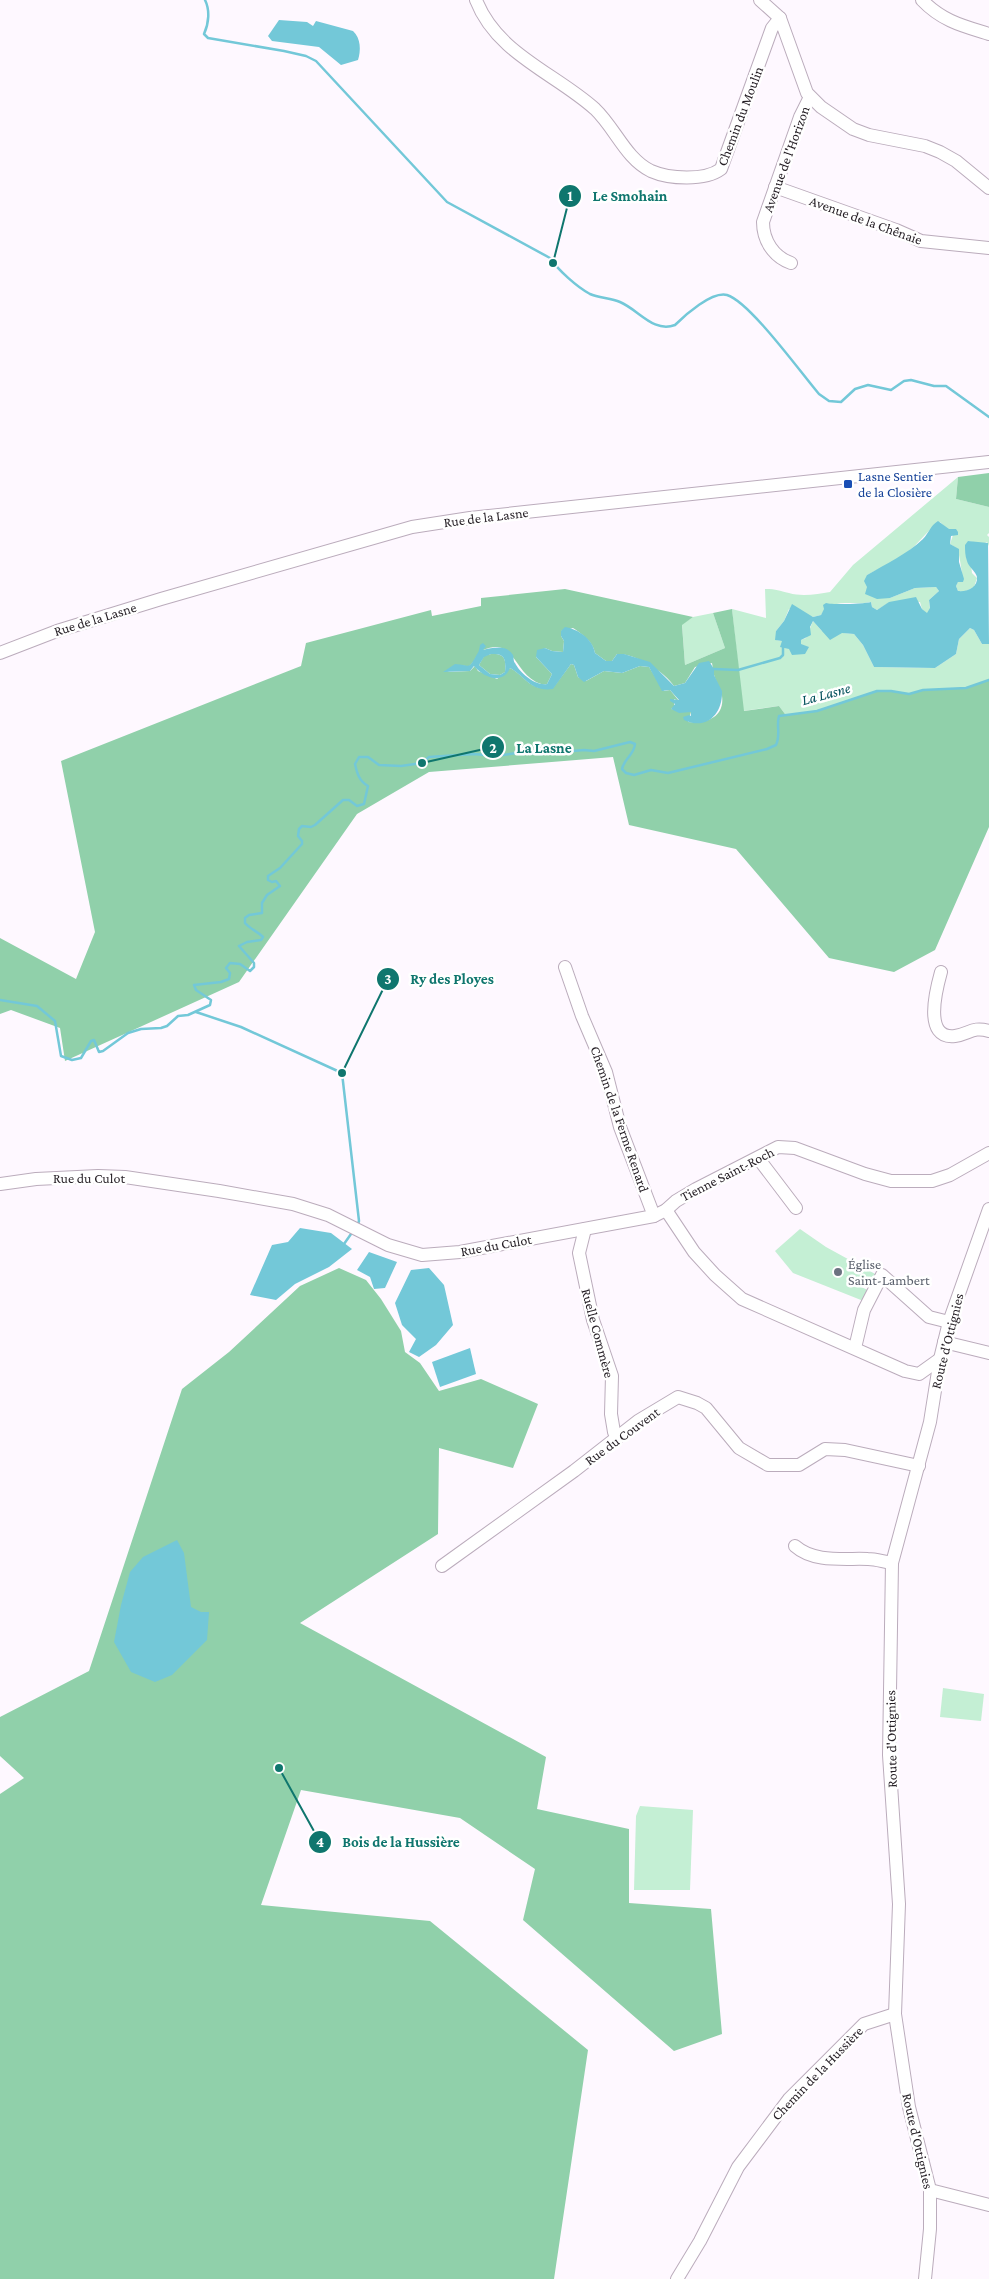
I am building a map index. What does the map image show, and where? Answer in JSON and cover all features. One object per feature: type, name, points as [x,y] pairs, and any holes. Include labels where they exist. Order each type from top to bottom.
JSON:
[{"type":"street","name":"Chemin du Moulin","points":[[476,0],[487,22],[498,35],[519,54],[597,111],[618,139],[642,165],[658,173],[674,176],[700,176],[713,174],[721,169],[772,28],[780,18]]},
{"type":"street","points":[[760,0],[780,18]]},
{"type":"street","points":[[922,0],[936,13],[952,23],[989,34]]},
{"type":"street","name":"Avenue de l'Horizon","points":[[780,18],[801,79],[810,97],[800,117],[767,208],[763,230],[773,251],[779,257],[791,262]]},
{"type":"street","points":[[810,97],[853,129],[870,135],[925,146],[940,152],[989,188]]},
{"type":"street","name":"Avenue de la Chênaie","points":[[775,187],[896,230],[921,241],[989,248]]},
{"type":"street","name":"Rue de la Lasne","points":[[1,651],[99,617],[412,527],[470,518],[989,462]]},
{"type":"street","name":"Chemin de la Ferme Renard","points":[[564,966],[582,1016],[606,1072],[620,1127],[654,1216]]},
{"type":"street","points":[[941,972],[936,992],[935,1025],[938,1031],[941,1034],[954,1036],[977,1028],[989,1030]]},
{"type":"street","name":"Tienne Saint-Roch","points":[[666,1210],[676,1201],[696,1189],[778,1147],[795,1148],[857,1171],[891,1181],[927,1181],[950,1175],[989,1153]]},
{"type":"street","points":[[758,1158],[796,1208]]},
{"type":"street","name":"Rue du Culot","points":[[0,1184],[73,1177],[125,1177],[250,1196],[293,1204],[328,1215],[388,1245],[422,1255],[460,1252],[654,1216],[666,1210]]},
{"type":"street","name":"Route d'Ottignies","points":[[925,2279],[930,2190],[909,2107],[895,2014],[899,1904],[889,1755],[892,1563],[930,1422],[940,1359],[949,1322],[989,1209]]},
{"type":"street","points":[[666,1210],[694,1252],[715,1275],[742,1299],[855,1348],[891,1366],[930,1376],[936,1381]]},
{"type":"street","name":"Ruelle Commère","points":[[584,1229],[579,1253],[593,1320],[612,1376],[611,1414],[617,1438]]},
{"type":"street","points":[[855,1348],[864,1310],[882,1275],[929,1317],[949,1322]]},
{"type":"street","points":[[944,1342],[989,1353]]},
{"type":"street","points":[[919,1374],[940,1359]]},
{"type":"street","name":"Rue du Couvent","points":[[442,1566],[638,1421],[678,1397],[698,1403],[706,1408],[739,1448],[768,1465],[799,1465],[825,1449],[845,1450],[919,1466]]},
{"type":"street","points":[[795,1546],[800,1551],[827,1558],[869,1559],[892,1563]]},
{"type":"street","name":"Chemin de la Hussière","points":[[678,2279],[738,2167],[789,2099],[864,2024],[895,2014]]},
{"type":"street","points":[[930,2190],[989,2205]]},
{"type":"green space","points":[[989,473],[989,507],[956,499],[958,477]]},
{"type":"green space","points":[[958,477],[956,499],[989,507],[989,533],[987,535],[989,537],[989,546],[987,542],[983,544],[968,541],[972,573],[977,578],[974,587],[964,592],[958,591],[956,586],[962,575],[958,549],[950,544],[953,535],[940,522],[905,554],[867,575],[871,595],[890,598],[915,588],[936,587],[939,591],[929,600],[930,609],[927,614],[922,609],[920,602],[890,602],[877,610],[872,607],[871,602],[843,603],[831,606],[825,609],[821,615],[813,617],[789,609],[784,621],[776,631],[776,640],[801,644],[801,640],[806,638],[813,621],[822,631],[854,634],[863,645],[874,667],[935,668],[956,654],[959,639],[970,628],[974,630],[982,644],[989,644],[989,680],[966,688],[923,690],[909,694],[877,691],[817,711],[792,715],[785,714],[779,706],[743,711],[732,609],[766,618],[765,589],[799,595],[830,592],[853,565]]},
{"type":"green space","points":[[565,589],[693,617],[682,625],[685,665],[725,648],[713,613],[732,609],[744,711],[779,706],[785,714],[792,715],[817,711],[877,691],[909,694],[923,690],[966,688],[989,680],[989,827],[935,950],[894,972],[829,958],[736,849],[629,825],[613,757],[429,772],[357,814],[239,982],[65,1061],[60,1028],[11,1010],[0,1014],[0,938],[76,979],[95,932],[61,761],[301,666],[306,643],[431,610],[432,616],[481,606],[481,598]],"holes":[[[573,628],[590,641],[595,653],[606,661],[612,661],[617,654],[641,660],[657,669],[674,686],[685,683],[695,667],[712,663],[714,676],[722,696],[720,710],[707,720],[688,722],[691,712],[671,709],[674,707],[674,699],[679,701],[670,690],[664,691],[649,667],[640,666],[622,673],[604,671],[586,681],[578,677],[574,665],[571,664],[553,688],[533,685],[510,668],[497,679],[478,671],[475,666],[470,671],[447,672],[462,665],[468,667],[479,653],[493,647],[507,651],[528,677],[538,683],[547,684],[552,674],[536,657],[545,648],[563,652],[564,641],[561,631]]]},
{"type":"green space","points":[[713,613],[725,648],[685,665],[682,624],[693,617]]},
{"type":"green space","points":[[491,654],[504,658],[505,672],[500,675],[490,674],[479,665],[484,656]]},
{"type":"green space","points":[[800,1229],[826,1247],[877,1275],[872,1286],[851,1277],[850,1282],[870,1291],[866,1302],[793,1273],[775,1251]]},
{"type":"green space","points":[[339,1268],[366,1280],[381,1299],[401,1331],[405,1352],[420,1363],[439,1391],[481,1379],[538,1404],[513,1468],[439,1448],[438,1534],[300,1623],[546,1757],[537,1809],[629,1829],[629,1903],[711,1909],[722,2034],[674,2051],[523,1920],[535,1869],[460,1818],[301,1790],[261,1905],[430,1921],[588,2050],[554,2279],[0,2279],[0,1794],[24,1778],[0,1756],[0,1717],[89,1671],[182,1389],[229,1352],[300,1286]]},
{"type":"green space","points":[[943,1688],[984,1694],[981,1721],[940,1717]]},
{"type":"green space","points":[[640,1806],[693,1810],[690,1890],[634,1890],[636,1816]]},
{"type":"water","points":[[279,20],[307,22],[313,26],[316,21],[353,31],[358,37],[360,45],[358,60],[341,65],[319,47],[272,41],[268,36]]},
{"type":"water","points":[[938,521],[949,529],[956,529],[958,532],[958,535],[951,536],[950,544],[959,549],[959,562],[964,579],[963,582],[958,582],[956,586],[958,591],[972,588],[977,581],[976,575],[966,559],[965,545],[968,541],[988,543],[989,644],[982,644],[974,630],[970,628],[959,639],[956,654],[935,668],[874,667],[863,645],[854,634],[842,633],[830,640],[813,621],[810,627],[811,635],[801,640],[801,644],[809,647],[805,654],[792,655],[789,649],[780,647],[782,641],[775,640],[776,631],[784,621],[792,604],[813,617],[821,615],[824,609],[823,605],[826,603],[871,602],[872,607],[877,610],[889,602],[916,597],[922,609],[927,613],[930,608],[929,600],[939,591],[936,587],[915,588],[890,598],[877,599],[865,594],[867,587],[864,581],[867,575],[917,544]]},
{"type":"water","points":[[565,627],[580,632],[591,643],[595,653],[606,661],[612,661],[617,654],[624,654],[650,662],[674,686],[685,683],[699,663],[709,661],[722,691],[720,706],[712,718],[706,721],[692,723],[684,720],[683,717],[691,716],[691,712],[679,713],[671,709],[675,704],[670,699],[679,700],[670,690],[662,691],[649,667],[640,666],[622,673],[604,671],[584,682],[578,677],[574,665],[571,664],[553,689],[534,686],[510,668],[503,677],[498,678],[483,674],[474,666],[470,671],[443,672],[455,664],[470,665],[480,645],[483,643],[486,646],[483,650],[491,648],[507,649],[513,655],[514,662],[524,675],[538,683],[547,684],[552,674],[536,657],[537,650],[545,648],[563,652],[564,641],[561,631]],"holes":[[[491,654],[502,656],[505,660],[505,672],[500,675],[490,674],[479,665],[484,657]]]},
{"type":"water","points":[[300,1228],[331,1233],[352,1249],[329,1267],[295,1284],[276,1300],[250,1295],[272,1245],[288,1242]]},
{"type":"water","points":[[369,1252],[397,1262],[385,1288],[374,1289],[370,1277],[357,1270]]},
{"type":"water","points":[[429,1268],[444,1285],[453,1325],[436,1345],[419,1357],[409,1352],[416,1339],[402,1325],[395,1303],[411,1270]]},
{"type":"water","points":[[470,1348],[476,1374],[440,1387],[432,1362]]},
{"type":"water","points":[[177,1540],[184,1553],[191,1607],[201,1612],[209,1612],[207,1640],[172,1675],[155,1682],[131,1672],[114,1642],[130,1572],[143,1557]]},
{"type":"waterway","points":[[205,0],[208,8],[208,17],[204,34],[208,38],[284,51],[306,56],[316,61],[447,202],[550,258],[568,278],[590,294],[620,302],[646,320],[667,327],[675,325],[707,300],[727,295],[737,300],[749,310],[819,394],[829,401],[841,402],[855,389],[868,385],[891,390],[904,381],[911,380],[934,386],[946,386],[989,417]]},
{"type":"waterway","points":[[714,669],[738,670],[780,658],[783,655],[783,647]]},
{"type":"waterway","name":"La Lasne","points":[[0,1000],[37,1006],[55,1021],[61,1056],[72,1060],[81,1058],[91,1041],[94,1040],[99,1052],[103,1051],[128,1033],[141,1029],[167,1026],[178,1016],[188,1015],[210,1005],[211,1000],[196,990],[194,985],[221,982],[229,979],[230,973],[226,968],[230,963],[240,964],[250,971],[254,967],[254,963],[239,946],[247,942],[261,940],[263,937],[245,923],[245,918],[249,915],[262,913],[262,903],[267,895],[280,886],[276,881],[268,880],[268,876],[280,868],[302,844],[298,836],[299,829],[302,826],[311,827],[315,825],[343,800],[349,800],[357,806],[364,804],[368,786],[360,779],[357,771],[355,764],[359,757],[368,757],[379,765],[401,766],[422,763],[429,757],[594,751],[630,742],[635,744],[622,769],[626,773],[634,775],[651,770],[668,773],[767,749],[776,745],[779,716],[817,711],[877,691],[909,694],[923,690],[966,688],[989,680]]},
{"type":"waterway","points":[[196,1012],[241,1027],[342,1073],[358,1224]]},
{"type":"waterway","points":[[344,1244],[351,1234]]},
{"type":"place","name":"Le Smohain","points":[[553,263]]},
{"type":"place","name":"Lasne Sentier de la Closière","points":[[848,484]]},
{"type":"place","name":"La Lasne","points":[[422,763]]},
{"type":"place","name":"Ry des Ployes","points":[[342,1073]]},
{"type":"place","name":"Église Saint-Lambert","points":[[838,1272]]},
{"type":"place","name":"Bois de la Hussière","points":[[279,1768]]}]
